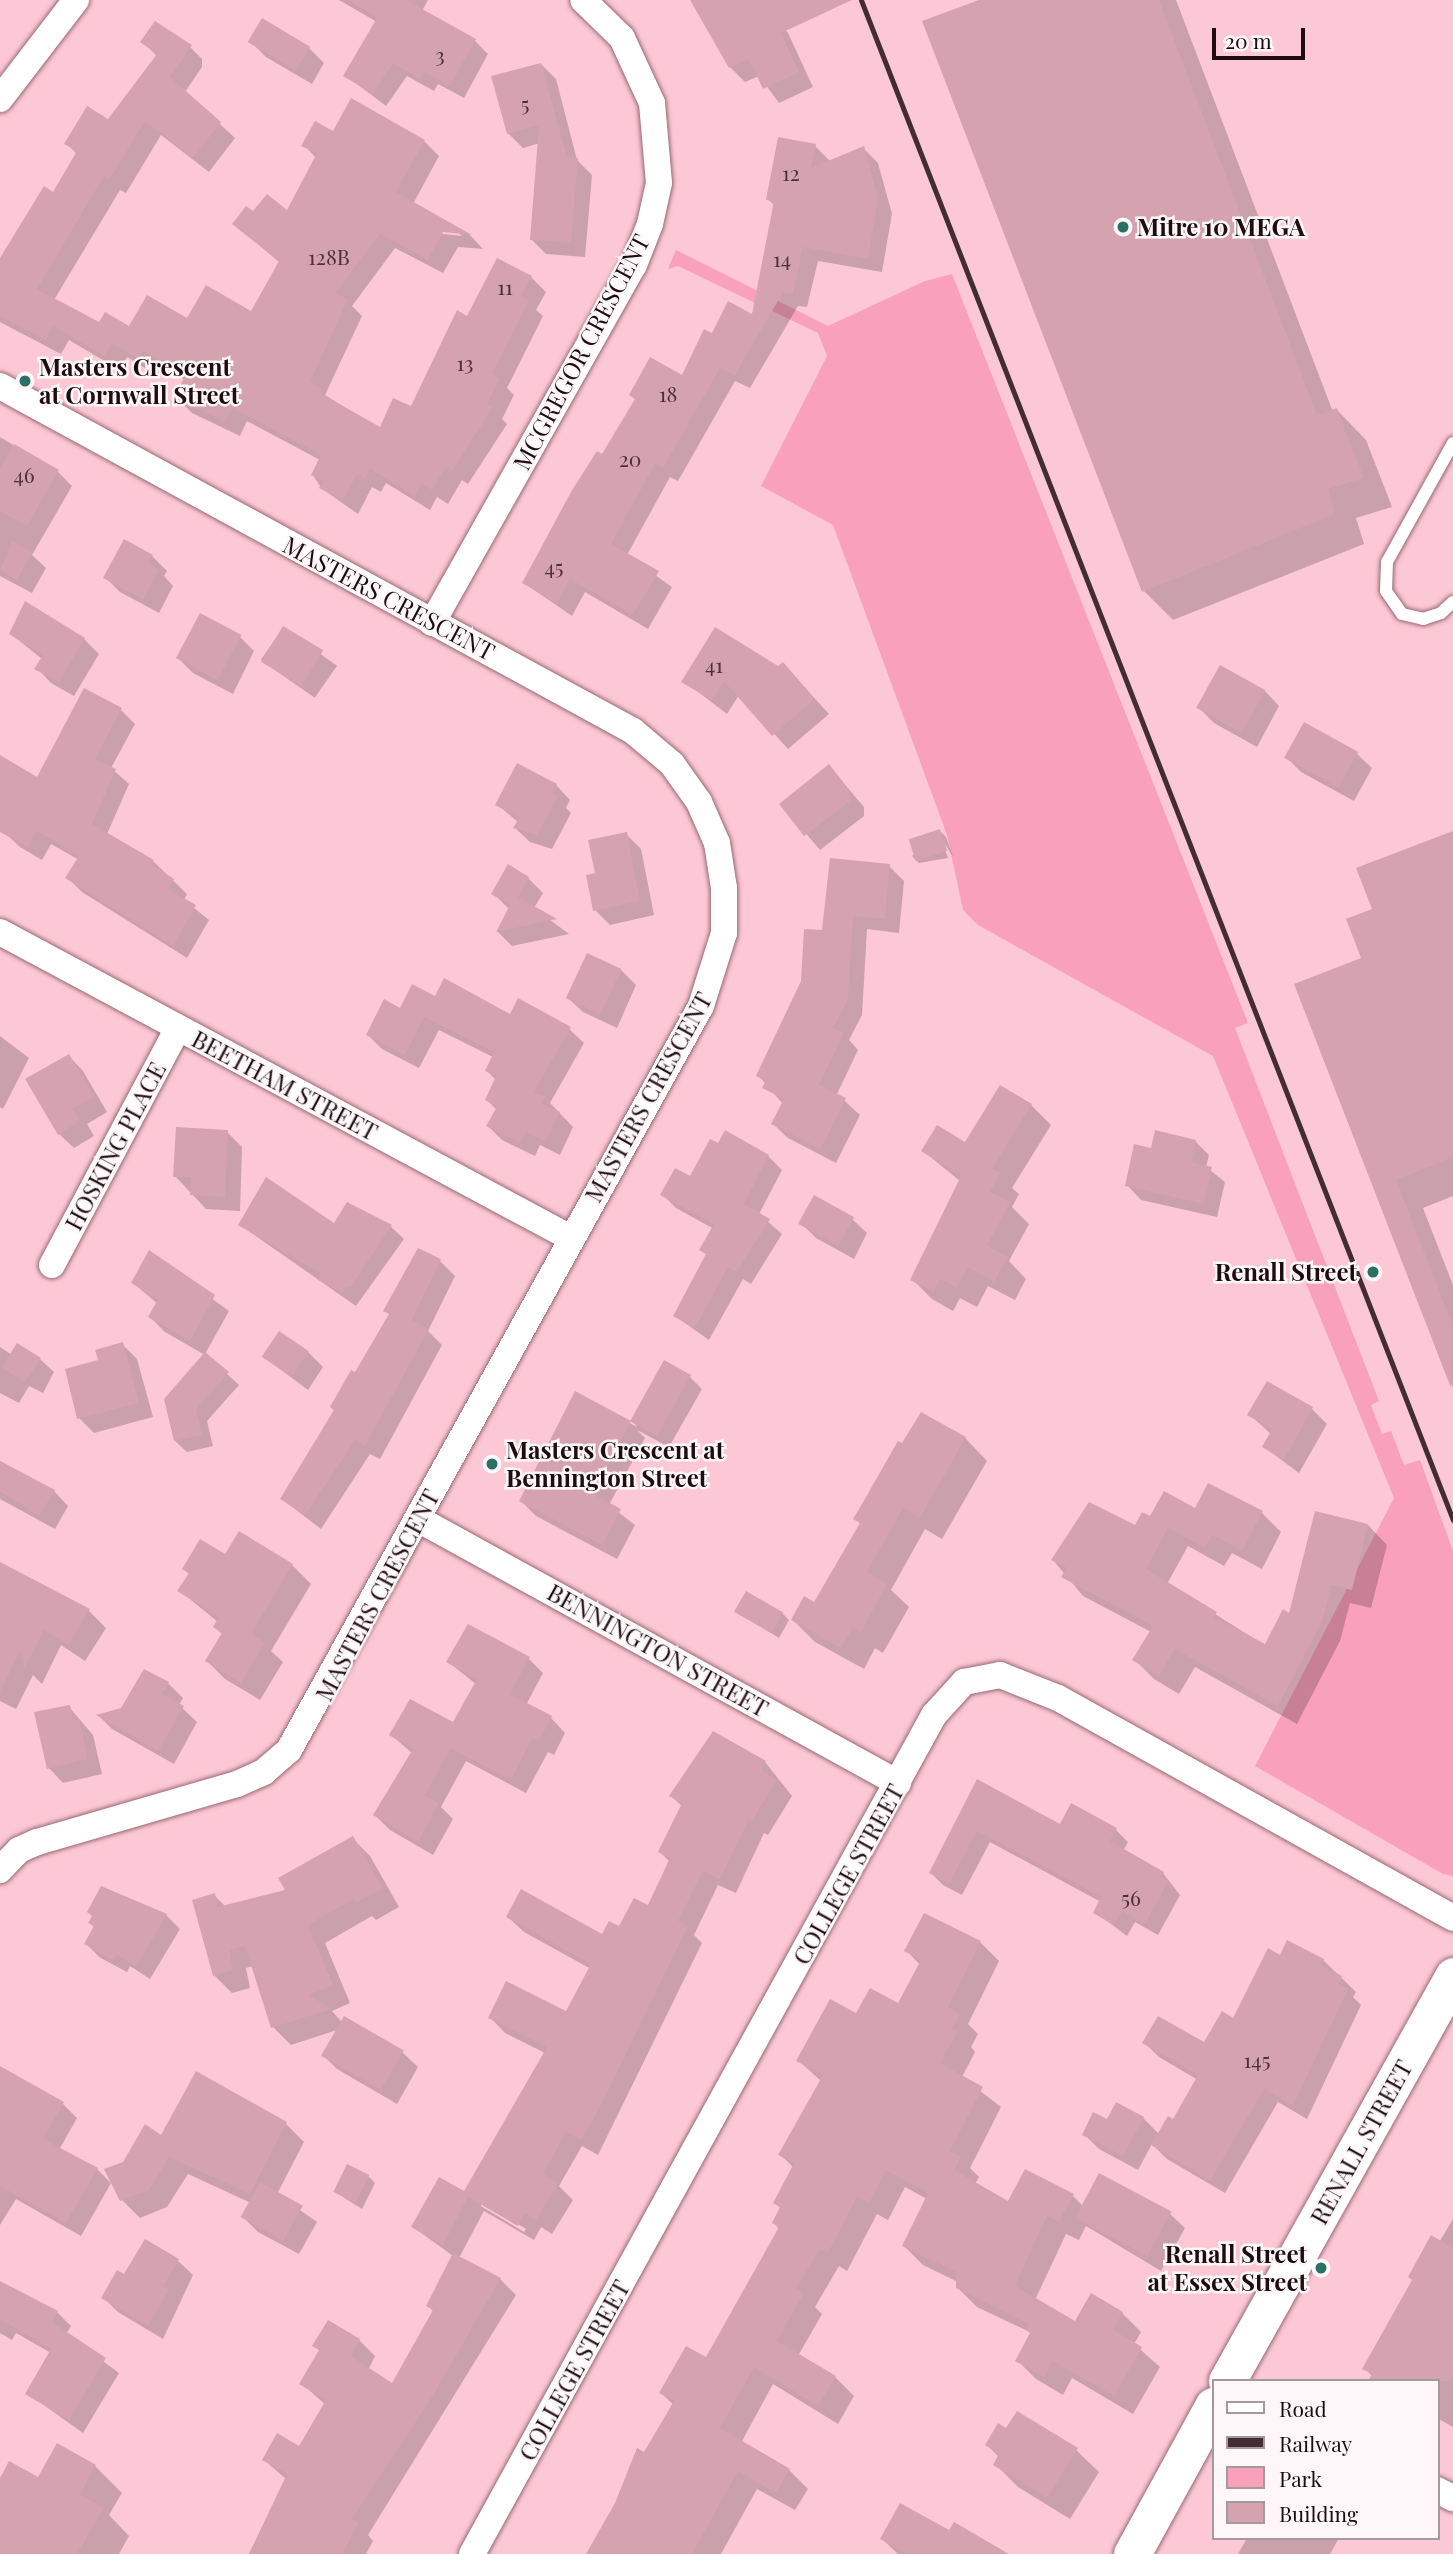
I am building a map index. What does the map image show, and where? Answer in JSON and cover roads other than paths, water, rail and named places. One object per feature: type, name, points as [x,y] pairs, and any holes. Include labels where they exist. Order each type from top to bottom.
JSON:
[{"type":"street","points":[[0,99],[76,0]]},
{"type":"street","name":"MCGREGOR CRESCENT","points":[[432,623],[634,265],[650,224],[659,183],[652,103],[622,38],[583,0]]},
{"type":"street","name":"MASTERS CRESCENT","points":[[0,386],[432,623],[548,681],[633,731],[672,764],[699,802],[717,843],[724,888],[724,933],[716,970],[701,1006],[309,1721],[289,1750],[264,1772],[37,1842],[2,1861]]},
{"type":"street","name":"BEETHAM STREET","points":[[0,932],[572,1238]]},
{"type":"street","name":"HOSKING PLACE","points":[[51,1265],[178,1028]]},
{"type":"street","name":"BENNINGTON STREET","points":[[418,1519],[898,1783]]},
{"type":"street","name":"COLLEGE STREET","points":[[472,2554],[947,1696],[964,1682],[1000,1675],[1058,1698],[1453,1918]]},
{"type":"street","name":"RENALL STREET","points":[[1231,2379],[1453,1976]]},
{"type":"street","name":"RENALL STREET","points":[[1132,2554],[1212,2413]]},
{"type":"lane","points":[[1453,443],[1387,562],[1386,591],[1402,614],[1423,619],[1441,613],[1453,603]]},
{"type":"railway","points":[[861,0],[1453,1520]]},
{"type":"place","name":"Mitre 10 MEGA","points":[[1123,227]]},
{"type":"place","name":"Masters Crescent at Cornwall Street","points":[[25,381]]},
{"type":"place","name":"Renall Street","points":[[1373,1272]]},
{"type":"place","name":"Masters Crescent at Bennington Street","points":[[492,1464]]},
{"type":"place","name":"Renall Street at Essex Street","points":[[1321,2268]]}]
